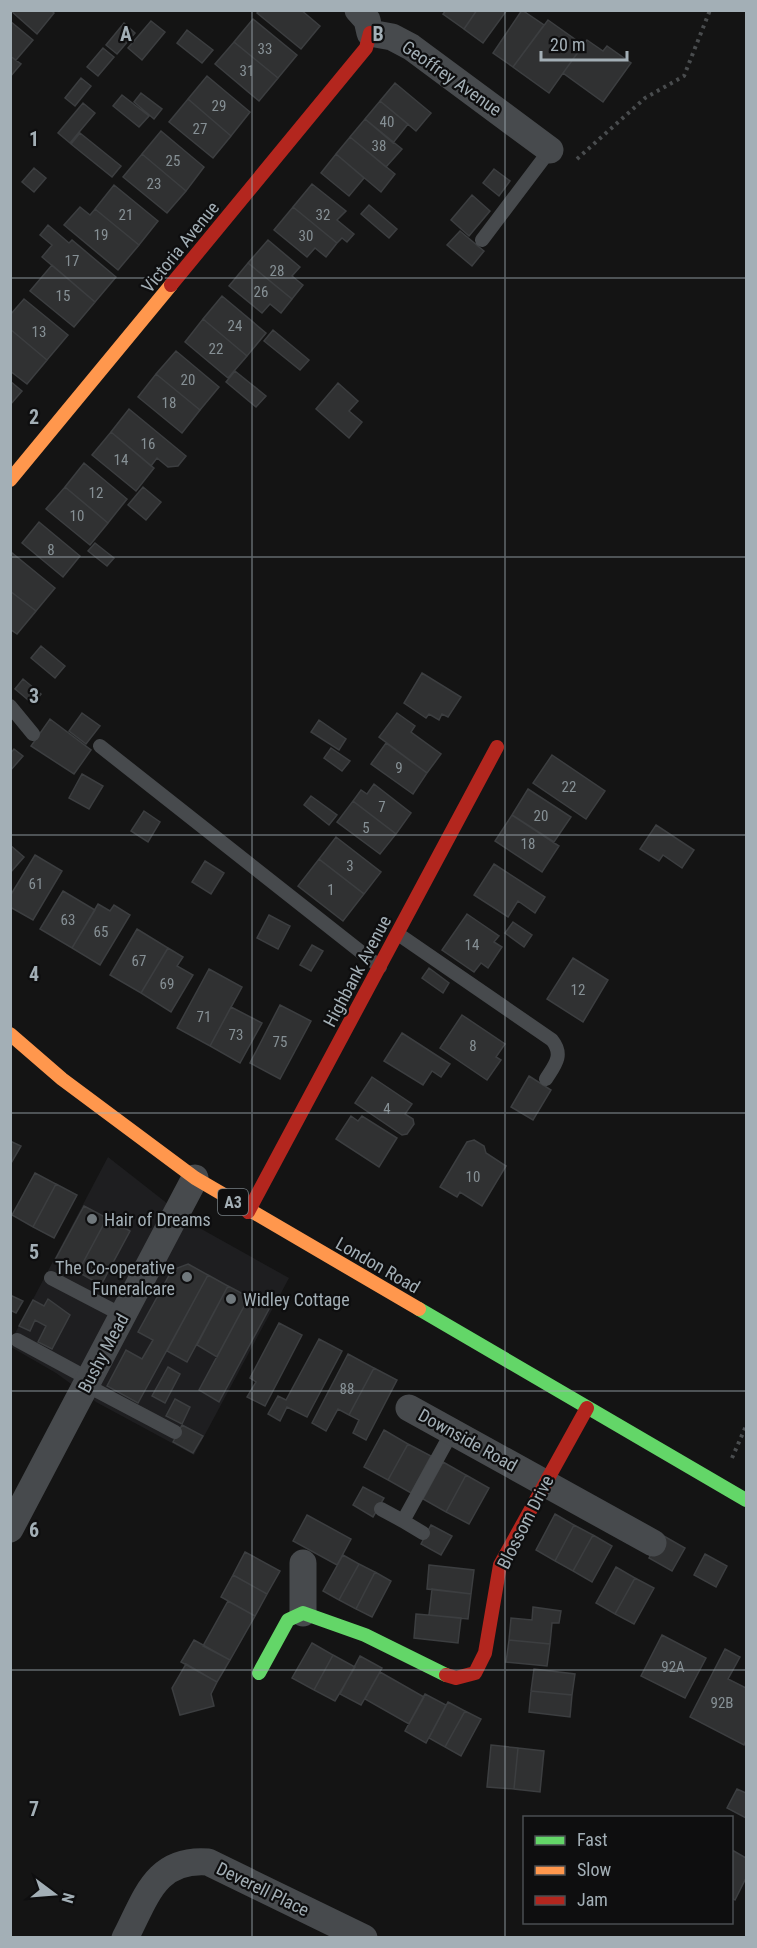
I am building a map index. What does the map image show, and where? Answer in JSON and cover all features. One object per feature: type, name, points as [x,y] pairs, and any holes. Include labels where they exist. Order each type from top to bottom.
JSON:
[{"type":"street","name":"Geoffrey Avenue","points":[[364,22],[411,47],[550,150]]},
{"type":"street","name":"Victoria Avenue","points":[[10,480],[366,48],[364,22]]},
{"type":"street","name":"Highbank Avenue","points":[[248,1212],[497,747]]},
{"type":"street","name":"London Road","points":[[10,1034],[62,1079],[195,1178],[248,1212],[747,1500]]},
{"type":"street","name":"Bushy Mead","points":[[10,1529],[195,1178]]},
{"type":"street","name":"Downside Road","points":[[409,1408],[653,1543]]},
{"type":"street","name":"Blossom Drive","points":[[303,1613],[365,1635],[436,1672],[456,1678],[475,1673],[485,1653],[500,1565],[586,1408]]},
{"type":"street","points":[[259,1673],[288,1620],[303,1613],[303,1563]]},
{"type":"street","name":"Deverell Place","points":[[125,1938],[154,1884],[169,1868],[188,1861],[208,1862],[364,1938]]},
{"type":"lane","points":[[482,240],[550,150]]},
{"type":"lane","points":[[10,706],[33,734]]},
{"type":"lane","points":[[100,746],[380,967]]},
{"type":"lane","points":[[398,934],[552,1040],[558,1048],[558,1060],[546,1079]]},
{"type":"lane","points":[[51,1278],[122,1315]]},
{"type":"lane","points":[[17,1340],[175,1432]]},
{"type":"lane","points":[[403,1521],[452,1432]]},
{"type":"lane","points":[[381,1509],[423,1533]]},
{"type":"path","points":[[550,150],[572,165],[645,98],[684,76],[710,10]]},
{"type":"shaded area","points":[[108,1157],[196,1226],[289,1278],[194,1455],[96,1402],[56,1373],[11,1347],[11,1341]]},
{"type":"building","points":[[10,10],[51,10],[54,13],[37,34]]},
{"type":"building","points":[[260,10],[301,10],[320,26],[301,49],[257,13]]},
{"type":"building","points":[[446,10],[477,10],[464,29],[443,14]]},
{"type":"building","points":[[477,10],[507,10],[483,43],[464,29]]},
{"type":"building","points":[[522,10],[544,25],[513,67],[493,53]]},
{"type":"building","points":[[253,19],[297,55],[278,78],[234,42]]},
{"type":"building","points":[[548,20],[583,45],[549,93],[513,67]]},
{"type":"building","points":[[10,21],[33,40],[16,60],[10,56]]},
{"type":"building","points":[[151,21],[165,32],[142,60],[128,48]]},
{"type":"building","points":[[124,23],[135,33],[117,54],[106,45]]},
{"type":"building","points":[[187,30],[213,50],[202,63],[177,43]]},
{"type":"building","points":[[587,40],[603,51],[607,46],[631,63],[603,102],[563,73]]},
{"type":"building","points":[[234,42],[278,78],[259,101],[215,64]]},
{"type":"building","points":[[103,48],[114,57],[98,76],[87,67]]},
{"type":"building","points":[[10,56],[21,64],[10,77]]},
{"type":"building","points":[[207,76],[250,112],[231,136],[188,99]]},
{"type":"building","points":[[81,78],[91,86],[75,106],[65,98]]},
{"type":"building","points":[[395,83],[431,113],[416,131],[380,101]]},
{"type":"building","points":[[141,93],[162,109],[154,119],[134,102]]},
{"type":"building","points":[[122,95],[149,116],[139,127],[113,106]]},
{"type":"building","points":[[188,99],[231,136],[213,158],[169,122]]},
{"type":"building","points":[[380,101],[408,124],[393,143],[365,119]]},
{"type":"building","points":[[83,103],[95,113],[70,143],[58,133]]},
{"type":"building","points":[[365,119],[402,149],[386,167],[350,137]]},
{"type":"building","points":[[161,131],[204,167],[186,191],[142,154]]},
{"type":"building","points":[[80,133],[121,166],[112,177],[71,144]]},
{"type":"building","points":[[350,137],[395,174],[381,192],[336,154]]},
{"type":"building","points":[[142,154],[186,191],[167,213],[123,177]]},
{"type":"building","points":[[336,154],[364,178],[349,196],[321,173]]},
{"type":"building","points":[[34,168],[46,178],[34,192],[22,182]]},
{"type":"building","points":[[494,169],[510,181],[499,196],[483,183]]},
{"type":"building","points":[[312,184],[346,211],[337,220],[354,234],[347,242],[342,238],[337,243],[293,207]]},
{"type":"building","points":[[114,185],[158,221],[139,245],[95,209]]},
{"type":"building","points":[[472,195],[490,211],[469,236],[451,220]]},
{"type":"building","points":[[369,205],[397,229],[389,238],[361,214]]},
{"type":"building","points":[[80,207],[90,215],[95,209],[139,245],[118,270],[64,225]]},
{"type":"building","points":[[293,207],[337,243],[326,257],[315,248],[307,257],[274,230]]},
{"type":"building","points":[[48,225],[69,243],[72,240],[116,277],[95,302],[42,257],[52,245],[40,235]]},
{"type":"building","points":[[460,231],[484,251],[472,266],[447,245]]},
{"type":"building","points":[[268,240],[300,267],[292,276],[303,285],[292,299],[248,263]]},
{"type":"building","points":[[248,263],[292,299],[281,313],[270,304],[262,313],[229,286]]},
{"type":"building","points":[[52,265],[95,302],[74,327],[30,291]]},
{"type":"building","points":[[222,296],[266,333],[247,356],[203,319]]},
{"type":"building","points":[[24,299],[68,335],[47,360],[10,329],[10,315]]},
{"type":"building","points":[[203,319],[247,356],[228,378],[185,342]]},
{"type":"building","points":[[10,329],[47,360],[27,384],[10,371]]},
{"type":"building","points":[[273,330],[309,360],[300,370],[264,341]]},
{"type":"building","points":[[176,351],[219,387],[200,410],[156,374]]},
{"type":"building","points":[[235,371],[266,396],[256,407],[226,382]]},
{"type":"building","points":[[156,374],[200,410],[182,433],[138,397]]},
{"type":"building","points":[[10,381],[22,391],[10,405]]},
{"type":"building","points":[[338,383],[358,401],[349,411],[362,422],[349,438],[316,409]]},
{"type":"building","points":[[129,409],[186,456],[178,466],[168,467],[157,458],[151,466],[111,432]]},
{"type":"building","points":[[111,432],[154,468],[136,491],[92,455]]},
{"type":"building","points":[[84,463],[127,499],[108,523],[65,487]]},
{"type":"building","points":[[65,487],[108,523],[90,545],[46,509]]},
{"type":"building","points":[[143,487],[161,502],[146,520],[128,505]]},
{"type":"building","points":[[39,522],[80,556],[63,577],[22,543]]},
{"type":"building","points":[[95,543],[114,558],[107,566],[88,551]]},
{"type":"building","points":[[11,552],[55,588],[36,611],[10,591]]},
{"type":"building","points":[[10,591],[36,611],[17,634],[10,629]]},
{"type":"building","points":[[41,646],[65,666],[55,678],[31,658]]},
{"type":"building","points":[[422,673],[461,697],[448,717],[442,714],[439,720],[429,714],[426,718],[404,703]]},
{"type":"building","points":[[23,679],[41,694],[33,704],[15,689]]},
{"type":"building","points":[[82,713],[100,726],[86,744],[69,731]]},
{"type":"building","points":[[397,713],[415,726],[411,732],[441,754],[427,773],[379,737]]},
{"type":"building","points":[[50,719],[91,750],[74,774],[31,746]]},
{"type":"building","points":[[319,720],[346,739],[339,750],[311,732]]},
{"type":"building","points":[[386,743],[427,773],[413,794],[371,764]]},
{"type":"building","points":[[331,748],[350,761],[342,771],[324,758]]},
{"type":"building","points":[[14,749],[23,756],[10,771],[10,754]]},
{"type":"building","points":[[552,755],[605,791],[586,819],[533,783]]},
{"type":"building","points":[[82,774],[103,786],[89,809],[69,798]]},
{"type":"building","points":[[374,784],[411,813],[396,834],[353,801],[361,790],[367,794]]},
{"type":"building","points":[[528,789],[571,817],[554,842],[512,815]]},
{"type":"building","points":[[311,796],[337,815],[329,825],[304,805]]},
{"type":"building","points":[[353,801],[396,834],[380,854],[337,822]]},
{"type":"building","points":[[144,811],[160,822],[148,842],[131,831]]},
{"type":"building","points":[[512,815],[559,846],[542,872],[495,841]]},
{"type":"building","points":[[656,825],[694,850],[682,868],[663,855],[659,861],[640,849]]},
{"type":"building","points":[[336,837],[381,872],[364,894],[319,859]]},
{"type":"building","points":[[10,845],[24,857],[10,873]]},
{"type":"building","points":[[35,855],[62,871],[33,920],[10,907],[10,896]]},
{"type":"building","points":[[319,859],[364,894],[343,921],[298,886]]},
{"type":"building","points":[[205,861],[224,873],[211,894],[192,882]]},
{"type":"building","points":[[494,864],[545,897],[535,913],[518,901],[508,917],[474,895]]},
{"type":"building","points":[[63,891],[95,910],[72,948],[40,929]]},
{"type":"building","points":[[98,904],[110,911],[114,905],[130,915],[100,965],[72,948]]},
{"type":"building","points":[[467,914],[499,936],[494,942],[502,947],[488,968],[481,963],[474,972],[442,950]]},
{"type":"building","points":[[269,915],[290,926],[278,949],[257,938]]},
{"type":"building","points":[[513,922],[532,935],[524,947],[505,933]]},
{"type":"building","points":[[137,929],[168,948],[141,993],[110,975]]},
{"type":"building","points":[[312,945],[323,951],[311,971],[300,965]]},
{"type":"building","points":[[168,948],[183,957],[177,966],[193,975],[171,1012],[141,993]]},
{"type":"building","points":[[573,958],[608,980],[583,1022],[547,999]]},
{"type":"building","points":[[429,968],[449,983],[443,993],[422,978]]},
{"type":"building","points":[[209,969],[242,987],[210,1046],[177,1028]]},
{"type":"building","points":[[280,1005],[311,1021],[280,1079],[250,1063]]},
{"type":"building","points":[[231,1007],[262,1023],[240,1063],[210,1046]]},
{"type":"building","points":[[462,1015],[505,1044],[496,1057],[501,1060],[487,1080],[440,1048]]},
{"type":"building","points":[[402,1033],[450,1064],[441,1077],[432,1071],[423,1085],[384,1061]]},
{"type":"building","points":[[529,1076],[551,1090],[533,1120],[511,1107]]},
{"type":"building","points":[[372,1077],[412,1104],[405,1114],[413,1119],[414,1124],[407,1134],[402,1135],[355,1103]]},
{"type":"building","points":[[351,1116],[358,1121],[362,1116],[397,1138],[379,1167],[336,1139]]},
{"type":"building","points":[[474,1140],[484,1146],[486,1153],[506,1166],[482,1206],[460,1192],[457,1197],[440,1187],[467,1142]]},
{"type":"building","points":[[10,1141],[21,1146],[10,1165]]},
{"type":"building","points":[[35,1173],[56,1184],[33,1227],[12,1215]]},
{"type":"building","points":[[56,1184],[77,1195],[54,1238],[33,1227]]},
{"type":"building","points":[[84,1206],[107,1218],[78,1272],[55,1260]]},
{"type":"building","points":[[107,1218],[130,1231],[101,1285],[78,1272]]},
{"type":"building","points":[[188,1264],[208,1275],[138,1403],[107,1386],[126,1350],[142,1359],[153,1340],[138,1332],[172,1270]]},
{"type":"building","points":[[208,1275],[228,1286],[187,1362],[167,1351]]},
{"type":"building","points":[[228,1286],[249,1297],[217,1357],[197,1345]]},
{"type":"building","points":[[10,1295],[23,1301],[16,1313],[10,1310]]},
{"type":"building","points":[[249,1297],[269,1309],[219,1402],[199,1390]]},
{"type":"building","points":[[48,1299],[70,1315],[52,1349],[38,1342],[46,1326],[35,1320],[30,1331],[19,1326],[33,1300],[44,1306]]},
{"type":"building","points":[[279,1323],[302,1335],[265,1406],[247,1397],[256,1382],[250,1378]]},
{"type":"building","points":[[319,1339],[342,1351],[307,1417],[287,1407],[280,1421],[268,1414],[278,1396],[286,1400]]},
{"type":"building","points":[[348,1354],[374,1368],[349,1415],[338,1409],[326,1431],[312,1423]]},
{"type":"building","points":[[168,1367],[180,1374],[165,1403],[152,1396]]},
{"type":"building","points":[[374,1368],[397,1380],[366,1440],[353,1433],[359,1420],[349,1415]]},
{"type":"building","points":[[175,1399],[190,1407],[182,1424],[166,1416]]},
{"type":"building","points":[[182,1425],[203,1436],[193,1453],[173,1442]]},
{"type":"building","points":[[384,1430],[408,1444],[388,1480],[364,1467]]},
{"type":"building","points":[[408,1444],[431,1456],[411,1493],[388,1480]]},
{"type":"building","points":[[443,1462],[466,1475],[446,1512],[423,1499]]},
{"type":"building","points":[[466,1475],[489,1488],[469,1524],[446,1512]]},
{"type":"building","points":[[363,1487],[384,1498],[373,1517],[353,1505]]},
{"type":"building","points":[[555,1514],[574,1525],[555,1561],[536,1550]]},
{"type":"building","points":[[307,1515],[351,1539],[337,1565],[293,1541]]},
{"type":"building","points":[[431,1525],[452,1536],[441,1555],[421,1544]]},
{"type":"building","points":[[574,1525],[593,1535],[573,1571],[555,1561]]},
{"type":"building","points":[[593,1535],[612,1546],[592,1582],[573,1571]]},
{"type":"building","points":[[662,1535],[685,1548],[672,1571],[649,1558]]},
{"type":"building","points":[[245,1552],[280,1571],[267,1594],[233,1575]]},
{"type":"building","points":[[705,1554],[727,1566],[716,1587],[694,1575]]},
{"type":"building","points":[[343,1555],[359,1564],[339,1600],[323,1591]]},
{"type":"building","points":[[359,1564],[375,1572],[356,1609],[339,1600]]},
{"type":"building","points":[[429,1565],[474,1570],[471,1594],[427,1589]]},
{"type":"building","points":[[616,1567],[635,1578],[615,1614],[596,1603]]},
{"type":"building","points":[[375,1572],[391,1581],[372,1617],[356,1609]]},
{"type":"building","points":[[233,1575],[267,1594],[255,1616],[221,1597]]},
{"type":"building","points":[[635,1578],[654,1588],[634,1624],[615,1614]]},
{"type":"building","points":[[432,1589],[471,1594],[468,1619],[429,1615]]},
{"type":"building","points":[[228,1601],[255,1616],[230,1660],[203,1646]]},
{"type":"building","points":[[533,1607],[561,1611],[559,1623],[552,1623],[550,1644],[509,1640],[511,1618],[532,1620]]},
{"type":"building","points":[[416,1614],[461,1618],[458,1643],[414,1638]]},
{"type":"building","points":[[662,1635],[706,1658],[685,1698],[641,1676]]},
{"type":"building","points":[[194,1640],[230,1660],[217,1682],[181,1662]]},
{"type":"building","points":[[509,1640],[550,1644],[547,1666],[506,1662]]},
{"type":"building","points":[[312,1643],[333,1655],[314,1690],[292,1678]]},
{"type":"building","points":[[725,1649],[740,1657],[728,1679],[746,1688],[746,1740],[744,1745],[690,1717]]},
{"type":"building","points":[[333,1655],[355,1667],[335,1701],[314,1690]]},
{"type":"building","points":[[360,1656],[382,1668],[361,1705],[340,1694]]},
{"type":"building","points":[[186,1664],[217,1682],[211,1694],[214,1706],[180,1715],[172,1688]]},
{"type":"building","points":[[534,1669],[575,1674],[572,1695],[531,1691]]},
{"type":"building","points":[[380,1672],[424,1697],[409,1724],[365,1699]]},
{"type":"building","points":[[531,1691],[572,1695],[570,1717],[529,1712]]},
{"type":"building","points":[[425,1694],[446,1705],[426,1743],[405,1731]]},
{"type":"building","points":[[448,1702],[465,1711],[445,1747],[429,1738]]},
{"type":"building","points":[[465,1711],[481,1719],[461,1756],[445,1747]]},
{"type":"building","points":[[491,1745],[518,1748],[514,1789],[487,1787]]},
{"type":"building","points":[[518,1748],[544,1751],[540,1792],[514,1789]]},
{"type":"building","points":[[737,1789],[746,1793],[746,1818],[727,1808]]},
{"type":"building","points":[[733,1851],[746,1858],[746,1878],[735,1900],[733,1899]]},
{"type":"traffic: fast","points":[[419,1309],[746,1500]]},
{"type":"traffic: fast","points":[[259,1673],[288,1620],[303,1613],[365,1635],[446,1675]]},
{"type":"traffic: slow","points":[[10,480],[171,285]]},
{"type":"traffic: slow","points":[[10,1034],[62,1079],[195,1178],[419,1309]]},
{"type":"traffic: jam","points":[[171,285],[366,48],[370,33]]},
{"type":"traffic: jam","points":[[248,1212],[497,747]]},
{"type":"traffic: jam","points":[[446,1675],[456,1678],[475,1673],[485,1653],[500,1565],[587,1408]]},
{"type":"place","name":"Hair of Dreams","points":[[92,1219]]},
{"type":"place","name":"The Co-operative Funeralcare","points":[[187,1277]]},
{"type":"place","name":"Widley Cottage","points":[[231,1299]]}]
